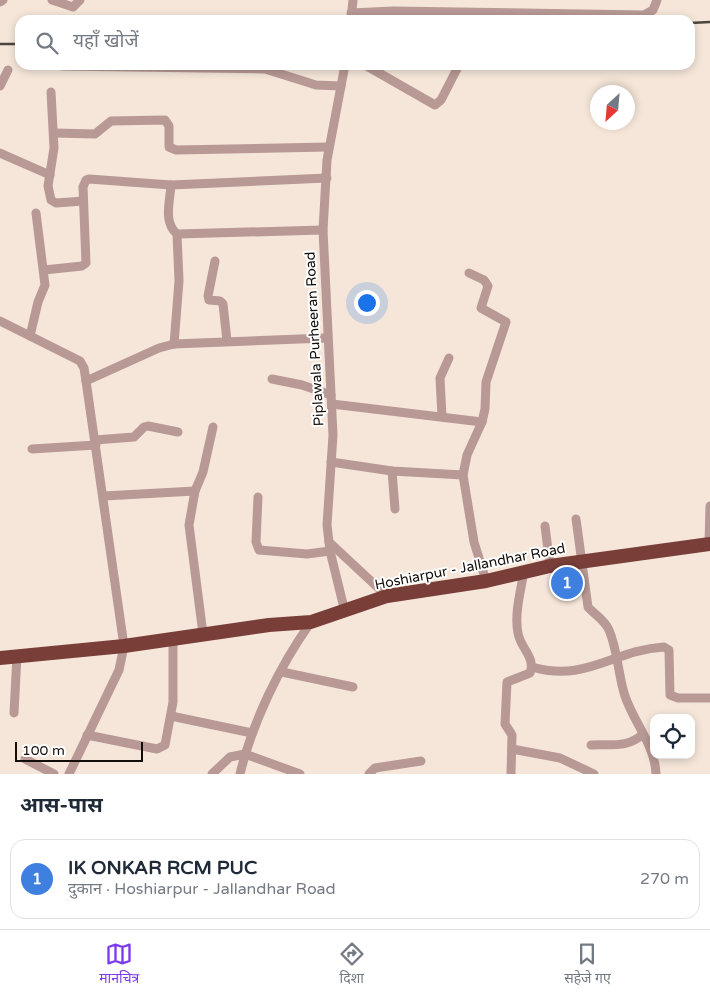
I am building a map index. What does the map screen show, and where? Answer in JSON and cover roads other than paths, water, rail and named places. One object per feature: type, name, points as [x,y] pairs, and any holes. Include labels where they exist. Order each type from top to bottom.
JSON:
[{"type":"highway","name":"Hoshiarpur - Jallandhar Road","points":[[0,658],[124,646],[174,640],[203,634],[311,622],[345,612],[387,596],[486,581],[550,566],[710,544]]},
{"type":"street","points":[[52,0],[73,7],[80,0]]},
{"type":"street","points":[[351,15],[352,0]]},
{"type":"street","points":[[365,15],[393,11],[644,15],[653,10],[657,0]]},
{"type":"street","points":[[0,86],[8,70]]},
{"type":"street","points":[[267,70],[316,85],[341,86]]},
{"type":"street","name":"Piplawala Purheeran Road","points":[[344,70],[329,147],[323,230],[326,338],[331,400],[332,462],[328,498],[330,547],[345,612]]},
{"type":"street","points":[[374,70],[435,105],[441,100],[456,70]]},
{"type":"street","points":[[51,92],[55,134],[48,186],[51,200],[61,204],[83,201]]},
{"type":"street","points":[[55,134],[99,134],[106,123],[111,121],[165,120],[170,126],[169,147],[176,150],[329,147]]},
{"type":"street","points":[[0,152],[50,175]]},
{"type":"street","points":[[44,270],[82,266],[86,263],[83,201],[84,183],[89,179],[171,185],[327,178]]},
{"type":"street","points":[[171,185],[168,218],[169,225],[177,234],[179,281],[174,344]]},
{"type":"street","points":[[30,336],[38,302],[44,289],[44,270],[36,213]]},
{"type":"street","points":[[177,234],[323,230]]},
{"type":"street","points":[[215,261],[208,296],[210,300],[220,301],[223,304],[227,341]]},
{"type":"street","points":[[469,273],[484,280],[488,286],[481,308],[506,322],[486,382],[485,410],[482,422],[467,455],[463,475],[474,542],[486,581]]},
{"type":"street","points":[[0,321],[80,361],[84,368],[96,443],[124,646],[119,670],[69,774]]},
{"type":"street","points":[[86,382],[159,348],[174,344],[326,338]]},
{"type":"street","points":[[442,417],[440,378],[449,358]]},
{"type":"street","points":[[272,379],[302,385],[331,400],[482,422]]},
{"type":"street","points":[[32,449],[96,443],[134,437],[144,427],[148,426],[178,432]]},
{"type":"street","points":[[203,634],[189,525],[195,491],[206,462],[214,427]]},
{"type":"street","points":[[332,462],[392,471],[463,475]]},
{"type":"street","points":[[392,471],[395,509]]},
{"type":"street","points":[[104,496],[195,491]]},
{"type":"street","points":[[258,497],[256,542],[259,550],[307,554],[330,547],[387,596]]},
{"type":"street","points":[[710,506],[710,544]]},
{"type":"street","points":[[576,519],[588,607],[600,616],[608,628],[617,656],[625,697],[651,751],[656,774]]},
{"type":"street","points":[[545,526],[550,566]]},
{"type":"street","points":[[511,774],[511,732],[505,724],[505,688],[507,682],[530,672],[532,667],[532,661],[518,634],[524,571]]},
{"type":"street","points":[[240,774],[252,733],[282,672],[311,622]]},
{"type":"street","points":[[87,735],[158,749],[165,745],[171,716],[174,640]]},
{"type":"street","points":[[532,667],[558,673],[573,672],[617,656],[659,647],[667,648],[670,695],[678,698],[710,698]]},
{"type":"street","points":[[14,713],[17,655]]},
{"type":"street","points":[[282,672],[353,687]]},
{"type":"street","points":[[171,716],[252,733]]},
{"type":"street","points":[[591,745],[626,744],[634,742],[643,734]]},
{"type":"street","points":[[512,749],[560,758],[594,774]]},
{"type":"street","points":[[212,774],[230,757],[245,754],[300,774]]},
{"type":"street","points":[[25,759],[54,774]]},
{"type":"street","points":[[369,774],[375,768],[421,761]]},
{"type":"railway","points":[[695,23],[710,22]]},
{"type":"railway","points":[[0,44],[15,44]]},
{"type":"place","name":"IK ONKAR RCM PUC","points":[[567,583]]}]
